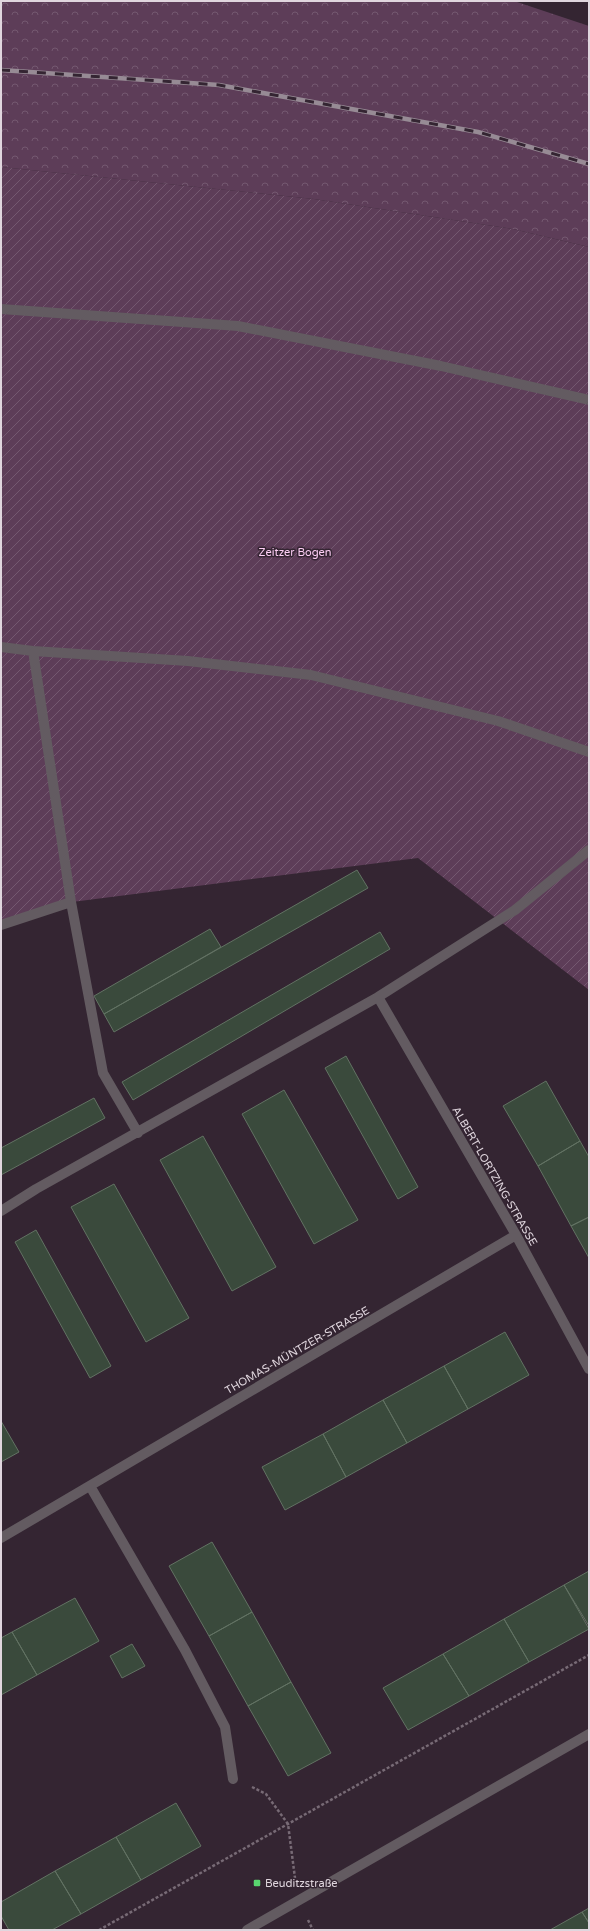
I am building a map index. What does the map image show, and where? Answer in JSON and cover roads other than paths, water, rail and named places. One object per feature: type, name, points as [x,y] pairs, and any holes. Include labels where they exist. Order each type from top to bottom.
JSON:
[{"type":"street","points":[[1,309],[238,326],[441,366],[589,400]]},
{"type":"street","points":[[1,647],[33,651],[188,661],[311,675],[498,721],[589,752]]},
{"type":"street","points":[[33,651],[72,902],[103,1073],[138,1133]]},
{"type":"street","points":[[1,1211],[36,1189],[378,997],[515,910],[589,850]]},
{"type":"street","points":[[1,925],[72,902]]},
{"type":"street","name":"ALBERT-LORTZING-STRASSE","points":[[378,997],[516,1235],[589,1369]]},
{"type":"street","name":"THOMAS-MÜNTZER-STRASSE","points":[[1,1538],[516,1235]]},
{"type":"street","points":[[90,1486],[185,1650],[225,1727],[233,1779]]},
{"type":"street","points":[[247,1930],[589,1734]]},
{"type":"railway","points":[[1,70],[219,85],[478,132],[589,164]]},
{"type":"place","name":"Beuditzstraße","points":[[257,1883]]},
{"type":"park label","name":"Zeitzer Bogen","points":[[295,552]]}]
